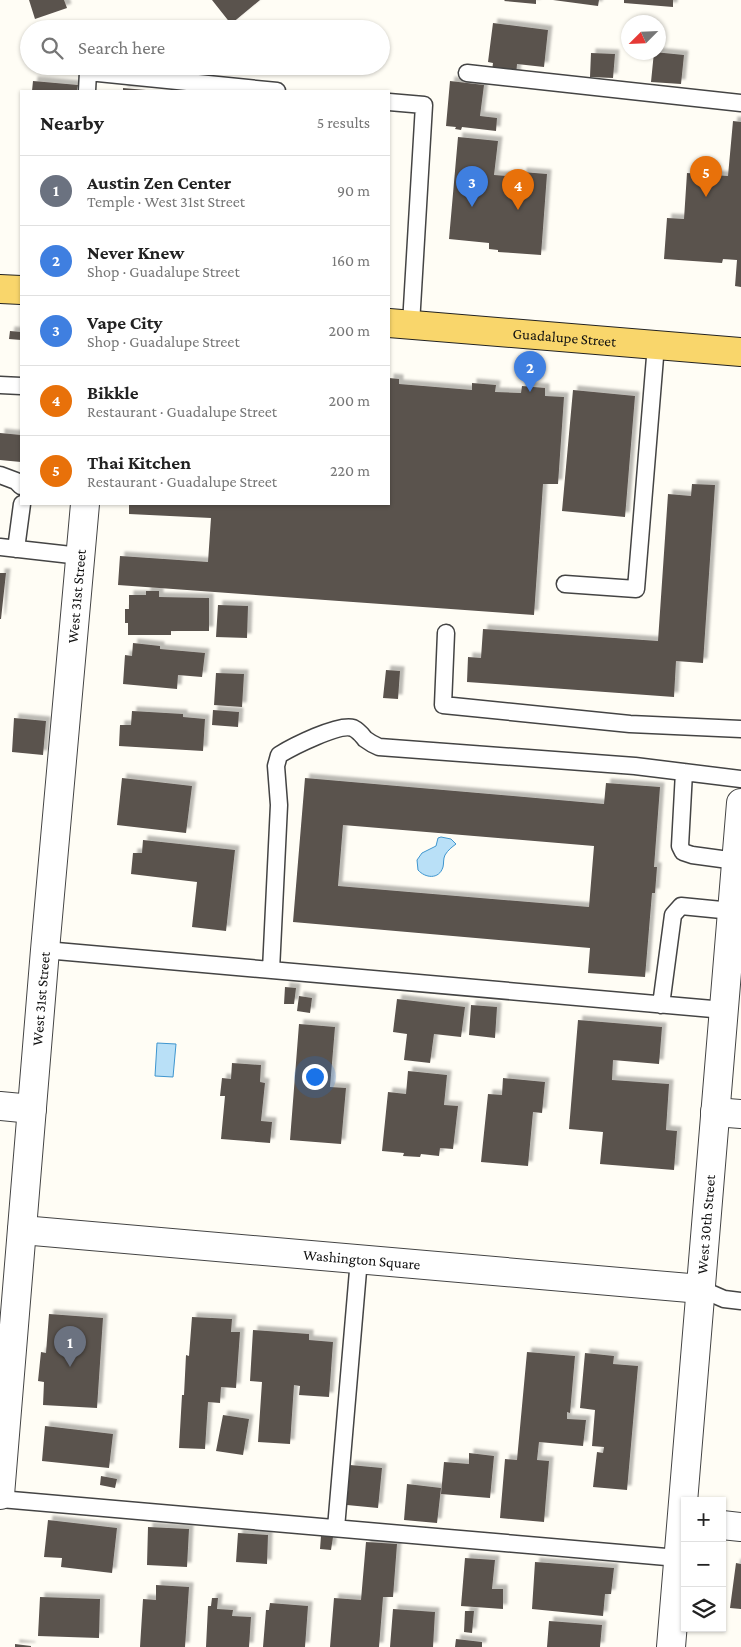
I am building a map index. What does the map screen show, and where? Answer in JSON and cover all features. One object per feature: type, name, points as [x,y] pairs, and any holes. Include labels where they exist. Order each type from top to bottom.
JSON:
[{"type":"main road","points":[[0,289],[20,290]]},
{"type":"main road","name":"Guadalupe Street","points":[[400,324],[741,352]]},
{"type":"street","name":"West 31st Street","points":[[0,1495],[2,1427],[22,1230],[85,505]]},
{"type":"street","name":"West 30th Street","points":[[685,1497],[701,1289],[728,1113],[724,1010],[735,919],[736,862],[741,803]]},
{"type":"street","points":[[0,1106],[32,1109]]},
{"type":"street","name":"Washington Square","points":[[22,1230],[701,1289]]},
{"type":"street","points":[[726,1525],[741,1527]]},
{"type":"street","name":"West 30th Street","points":[[671,1647],[681,1535]]},
{"type":"lane","points":[[467,73],[741,102]]},
{"type":"lane","points":[[87,90],[88,75]]},
{"type":"lane","points":[[118,75],[268,90]]},
{"type":"lane","points":[[390,102],[424,105],[400,324]]},
{"type":"lane","points":[[565,584],[636,589],[656,346]]},
{"type":"lane","points":[[0,385],[20,386]]},
{"type":"lane","points":[[0,475],[16,481],[20,485]]},
{"type":"lane","points":[[22,505],[8,548],[80,556]]},
{"type":"lane","points":[[446,633],[443,705],[630,724],[741,729]]},
{"type":"lane","points":[[271,970],[279,806],[276,766],[279,755],[339,728],[351,727],[360,732],[366,740],[378,747],[635,766],[741,779]]},
{"type":"lane","points":[[684,772],[680,846],[683,852],[736,862]]},
{"type":"lane","points":[[661,1005],[673,915],[676,911],[681,906],[735,919]]},
{"type":"lane","points":[[45,950],[724,1010]]},
{"type":"lane","points":[[336,1528],[359,1259]]},
{"type":"lane","points":[[701,1289],[724,1299],[741,1301]]},
{"type":"lane","points":[[0,1499],[678,1558]]},
{"type":"water","points":[[438,838],[451,839],[456,844],[445,855],[443,867],[438,874],[435,876],[424,875],[418,870],[417,860],[422,853],[436,846]]},
{"type":"water","points":[[157,1043],[176,1044],[173,1077],[155,1076]]},
{"type":"building","points":[[29,0],[64,0],[67,8],[35,19]]},
{"type":"building","points":[[212,0],[260,0],[236,20],[228,20]]},
{"type":"building","points":[[536,0],[536,4],[504,1]]},
{"type":"building","points":[[553,0],[599,0],[598,6]]},
{"type":"building","points":[[624,0],[673,0],[673,7],[624,3]]},
{"type":"building","points":[[493,23],[548,30],[544,67],[517,64],[516,76],[492,71],[493,63],[488,62]]},
{"type":"building","points":[[591,53],[615,54],[613,78],[590,77]]},
{"type":"building","points":[[666,53],[684,55],[681,84],[651,82],[653,60],[666,60]]},
{"type":"building","points":[[33,81],[78,85],[77,90],[32,90]]},
{"type":"building","points":[[450,81],[484,85],[480,116],[497,118],[496,131],[462,127],[461,130],[455,129],[456,127],[446,126]]},
{"type":"building","points":[[123,88],[146,90],[123,90]]},
{"type":"building","points":[[733,121],[741,122],[741,287],[735,286],[737,260],[723,259],[722,263],[664,259],[667,218],[684,219],[687,173],[728,176]]},
{"type":"building","points":[[458,137],[498,141],[494,175],[522,177],[522,172],[547,174],[541,255],[498,252],[498,250],[489,249],[489,243],[449,239]]},
{"type":"building","points":[[10,331],[20,332],[20,340],[9,339]]},
{"type":"building","points":[[390,378],[399,379],[399,384],[472,390],[472,383],[496,385],[495,392],[521,393],[522,386],[545,388],[545,396],[564,397],[558,484],[543,484],[534,615],[118,585],[120,556],[208,562],[211,518],[129,514],[129,505],[390,505]]},
{"type":"building","points":[[573,390],[635,396],[625,517],[562,511]]},
{"type":"building","points":[[0,433],[20,435],[20,462],[0,460]]},
{"type":"building","points":[[692,484],[715,485],[703,663],[676,661],[674,697],[467,682],[468,657],[481,658],[483,629],[658,641],[668,494],[691,496]]},
{"type":"building","points":[[0,573],[6,573],[1,619],[0,619]]},
{"type":"building","points":[[146,591],[159,591],[159,597],[209,598],[209,631],[171,631],[171,635],[128,635],[128,623],[125,623],[125,609],[129,609],[129,595],[146,595]]},
{"type":"building","points":[[218,605],[248,606],[247,638],[216,637]]},
{"type":"building","points":[[133,643],[160,646],[160,649],[205,653],[202,677],[178,675],[177,689],[123,684],[125,655],[132,656]]},
{"type":"building","points":[[386,670],[400,671],[398,699],[383,698]]},
{"type":"building","points":[[216,673],[244,674],[242,707],[214,705]]},
{"type":"building","points":[[213,710],[239,712],[238,727],[212,725]]},
{"type":"building","points":[[132,711],[183,714],[183,717],[205,719],[203,751],[119,746],[120,725],[131,725]]},
{"type":"building","points":[[14,718],[46,721],[43,755],[12,752]]},
{"type":"building","points":[[122,778],[192,786],[186,833],[117,825]]},
{"type":"building","points":[[305,778],[604,804],[606,783],[660,787],[654,867],[657,867],[655,893],[652,893],[645,977],[588,973],[590,948],[293,922]],"holes":[[[343,825],[594,846],[589,907],[338,886]]]},
{"type":"building","points":[[143,840],[235,850],[226,931],[192,927],[197,882],[131,874],[133,853],[142,853]]},
{"type":"building","points":[[285,987],[296,988],[294,1004],[284,1004]]},
{"type":"building","points":[[299,996],[312,998],[310,1013],[297,1011]]},
{"type":"building","points":[[397,999],[465,1007],[461,1037],[434,1034],[430,1063],[404,1060],[407,1034],[393,1032]]},
{"type":"building","points":[[471,1005],[497,1007],[495,1038],[469,1035]]},
{"type":"building","points":[[578,1020],[662,1027],[659,1064],[613,1060],[612,1080],[669,1084],[666,1130],[677,1131],[674,1170],[600,1164],[603,1132],[569,1129]]},
{"type":"building","points":[[299,1024],[335,1027],[330,1087],[346,1088],[341,1144],[290,1140]]},
{"type":"building","points":[[232,1063],[261,1065],[260,1082],[265,1083],[261,1121],[272,1122],[270,1143],[221,1139],[225,1096],[220,1096],[222,1078],[231,1079]]},
{"type":"building","points":[[408,1071],[447,1075],[444,1105],[458,1106],[453,1149],[440,1148],[439,1156],[421,1154],[420,1157],[403,1156],[404,1153],[382,1151],[388,1092],[406,1094]]},
{"type":"building","points":[[503,1078],[545,1082],[542,1113],[533,1112],[528,1166],[481,1162],[488,1094],[502,1095]]},
{"type":"building","points":[[49,1314],[103,1318],[97,1408],[43,1405],[44,1382],[38,1381],[41,1352],[46,1353]]},
{"type":"building","points":[[192,1317],[232,1319],[231,1332],[240,1332],[236,1388],[221,1387],[220,1403],[208,1402],[205,1449],[179,1448],[182,1395],[184,1395],[186,1355],[189,1356]]},
{"type":"building","points":[[253,1330],[309,1334],[309,1340],[333,1342],[329,1397],[299,1395],[300,1386],[294,1385],[290,1444],[258,1442],[262,1382],[250,1381]]},
{"type":"building","points":[[527,1352],[575,1356],[570,1413],[567,1412],[567,1419],[586,1420],[583,1446],[539,1442],[537,1460],[549,1461],[544,1522],[500,1518],[505,1459],[517,1460]]},
{"type":"building","points":[[585,1353],[614,1356],[613,1364],[638,1366],[627,1490],[593,1487],[597,1452],[603,1453],[604,1447],[592,1446],[595,1410],[580,1408]]},
{"type":"building","points":[[223,1415],[249,1419],[243,1455],[216,1451]]},
{"type":"building","points":[[45,1426],[113,1434],[109,1468],[42,1461]]},
{"type":"building","points":[[469,1453],[494,1456],[490,1498],[441,1494],[444,1462],[469,1464]]},
{"type":"building","points":[[350,1465],[382,1468],[378,1508],[347,1505]]},
{"type":"building","points":[[101,1476],[117,1479],[115,1488],[100,1485]]},
{"type":"building","points":[[407,1484],[441,1488],[437,1523],[404,1520]]},
{"type":"building","points":[[48,1520],[117,1528],[112,1573],[61,1567],[62,1558],[44,1557]]},
{"type":"building","points":[[148,1527],[189,1529],[187,1567],[147,1565]]},
{"type":"building","points":[[238,1533],[268,1535],[267,1564],[236,1562]]},
{"type":"building","points":[[321,1536],[333,1537],[331,1550],[320,1549]]},
{"type":"building","points":[[366,1542],[397,1544],[393,1597],[383,1597],[379,1647],[330,1647],[334,1598],[361,1600]]},
{"type":"building","points":[[465,1558],[495,1560],[492,1589],[503,1589],[503,1609],[461,1606]]},
{"type":"building","points":[[535,1562],[614,1568],[611,1594],[605,1594],[603,1616],[532,1609]]},
{"type":"building","points":[[736,1563],[741,1564],[741,1609],[730,1608]]},
{"type":"building","points":[[156,1585],[189,1587],[185,1647],[140,1647],[143,1599],[156,1600]]},
{"type":"building","points":[[40,1597],[100,1599],[99,1638],[38,1636]]},
{"type":"building","points":[[212,1598],[218,1598],[217,1609],[233,1610],[232,1616],[251,1617],[249,1647],[206,1647],[208,1606],[211,1606]]},
{"type":"building","points":[[270,1603],[308,1606],[305,1647],[263,1647],[266,1610],[269,1610]]},
{"type":"building","points":[[393,1609],[435,1612],[433,1647],[390,1647]]},
{"type":"building","points":[[465,1611],[474,1611],[472,1633],[464,1632]]},
{"type":"building","points":[[549,1621],[602,1625],[600,1647],[547,1647]]},
{"type":"building","points":[[456,1639],[482,1642],[482,1647],[455,1647]]},
{"type":"building","points":[[15,1644],[31,1646],[31,1647],[15,1647]]},
{"type":"place","name":"Thai Kitchen","points":[[706,197]]},
{"type":"place","name":"Vape City","points":[[472,207]]},
{"type":"place","name":"Bikkle","points":[[518,210]]},
{"type":"place","name":"Never Knew","points":[[530,392]]},
{"type":"place","name":"Austin Zen Center","points":[[70,1367]]}]
